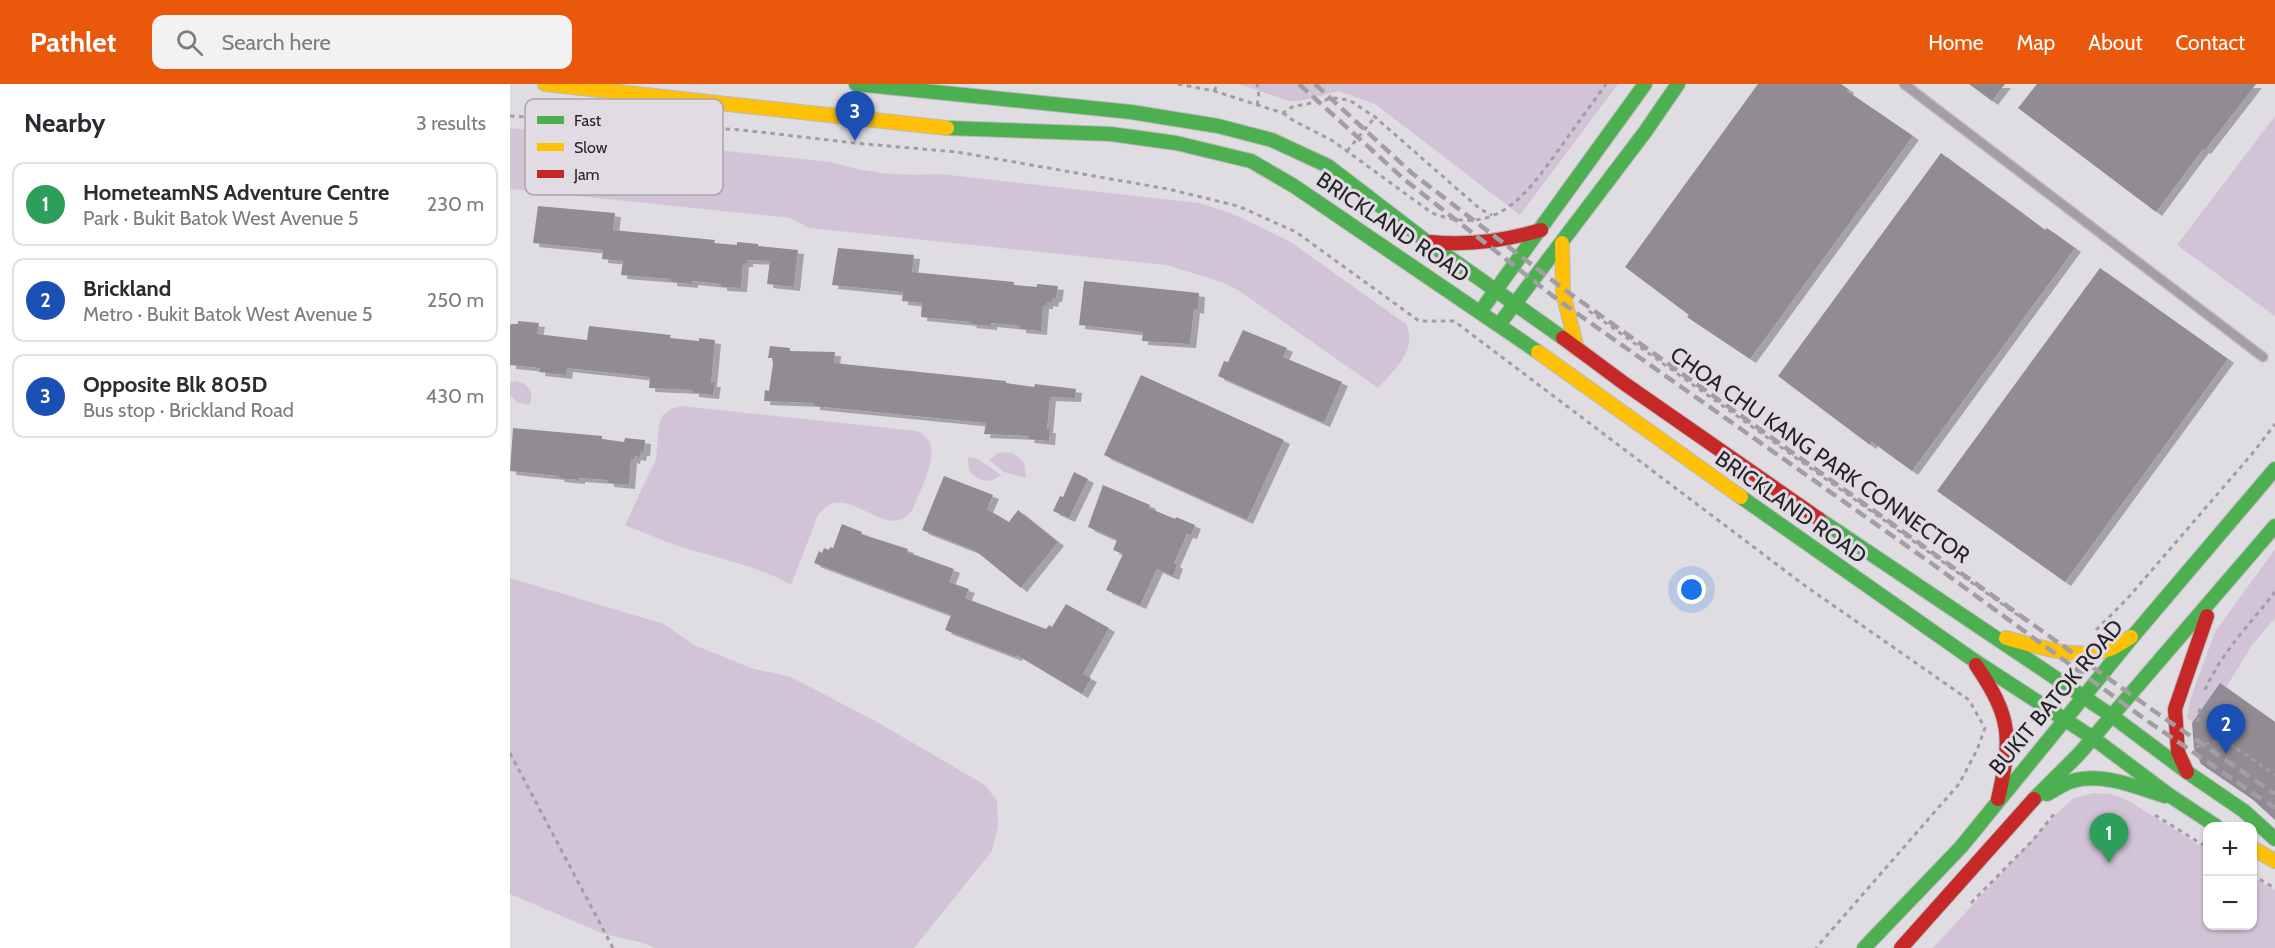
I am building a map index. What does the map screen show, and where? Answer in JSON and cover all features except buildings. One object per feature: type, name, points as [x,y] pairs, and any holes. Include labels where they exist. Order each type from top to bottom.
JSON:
[{"type":"main road","name":"BRICKLAND ROAD","points":[[545,84],[683,99]]},
{"type":"main road","name":"BRICKLAND ROAD","points":[[856,84],[1131,112],[1218,126],[1272,140],[1328,166],[1426,241],[1625,384],[1867,552],[2112,716],[2244,811],[2275,839]]},
{"type":"main road","points":[[1480,312],[1645,84]]},
{"type":"main road","points":[[1500,325],[1678,84]]},
{"type":"main road","name":"BRICKLAND ROAD","points":[[723,103],[959,129],[1111,134],[1176,143],[1251,161],[1294,186],[1500,325],[1631,417],[1679,454],[1972,659],[2093,738],[2169,795],[2210,822]]},
{"type":"main road","points":[[1426,241],[1464,246],[1510,240],[1541,230]]},
{"type":"main road","points":[[1562,243],[1563,293],[1577,348]]},
{"type":"main road","name":"BUKIT BATOK ROAD","points":[[1864,948],[1961,847],[2083,697],[2275,469]]},
{"type":"main road","points":[[1901,948],[2031,803],[2093,738],[2275,526]]},
{"type":"main road","points":[[2187,772],[2178,752],[2175,709],[2214,598]]},
{"type":"main road","points":[[1990,635],[2085,653],[2109,649],[2134,636]]},
{"type":"main road","points":[[1972,659],[1988,682],[2006,724],[2006,754],[1998,801]]},
{"type":"main road","points":[[2031,803],[2073,781],[2093,779],[2123,783],[2165,796],[2169,795]]},
{"type":"main road","points":[[2257,850],[2275,861]]},
{"type":"lane","points":[[1904,84],[2263,357]]},
{"type":"path","points":[[1178,84],[1214,90],[1283,113],[1333,141],[1432,213],[1446,218],[1470,221],[1492,215],[1512,205],[1534,183],[1606,84]]},
{"type":"path","points":[[1214,90],[1218,84]]},
{"type":"path","points":[[1257,84],[1259,97],[1257,105]]},
{"type":"path","points":[[1283,113],[1292,107],[1335,98],[1349,100],[1375,117],[1480,209],[1492,215]]},
{"type":"path","points":[[510,116],[525,117]]},
{"type":"path","points":[[1347,151],[1375,117]]},
{"type":"path","points":[[723,129],[957,152],[1168,189],[1238,206],[1296,232],[1419,321],[1454,321],[1804,585],[1969,700],[1985,728],[1977,750],[1959,784],[1816,948]]},
{"type":"path","name":"CHOA CHU KANG PARK CONNECTOR","points":[[1581,305],[2030,624]]},
{"type":"path","points":[[2095,632],[2127,599],[2252,454],[2275,424]]},
{"type":"path","points":[[2204,692],[2211,675],[2227,652],[2275,592]]},
{"type":"path","points":[[2197,729],[2202,699]]},
{"type":"path","points":[[2197,738],[2196,747],[2223,739],[2275,776]]},
{"type":"path","points":[[510,753],[613,948]]},
{"type":"path","points":[[1967,908],[2033,840],[2059,807]]},
{"type":"path","points":[[2152,813],[2203,845]]},
{"type":"path","points":[[2255,876],[2275,888]]},
{"type":"shaded area","points":[[1239,84],[1618,84],[1520,215],[1375,104],[1339,91],[1300,101],[1289,101]]},
{"type":"shaded area","points":[[2275,116],[2275,316],[2177,245]]},
{"type":"shaded area","points":[[510,128],[525,130],[525,191],[510,189]]},
{"type":"shaded area","points":[[723,151],[831,162],[885,173],[941,174],[1199,203],[1233,214],[1289,241],[1406,324],[1409,342],[1403,359],[1378,388],[1238,290],[1219,281],[1166,265],[809,228],[790,218],[568,195],[723,195]]},
{"type":"shaded area","points":[[516,381],[524,384],[530,390],[529,405],[517,402],[510,396],[510,383]]},
{"type":"shaded area","points":[[682,406],[917,431],[926,437],[931,445],[930,466],[913,509],[904,518],[895,521],[885,520],[843,503],[833,503],[825,508],[818,515],[791,585],[755,569],[682,547],[625,525],[656,459],[659,424],[663,415],[671,409]]},
{"type":"shaded area","points":[[1013,453],[1024,462],[1026,478],[1004,472],[989,460],[996,454]]},
{"type":"shaded area","points":[[968,457],[978,459],[1001,475],[988,481],[979,479],[969,470]]},
{"type":"shaded area","points":[[2275,549],[2275,618],[2252,645],[2222,694],[2275,782],[2187,718],[2190,700],[2215,632]]},
{"type":"shaded area","points":[[510,578],[664,624],[694,645],[751,668],[791,677],[877,722],[985,785],[997,801],[998,827],[992,851],[914,948],[656,948],[604,934],[510,894]]},
{"type":"shaded area","points":[[2093,793],[2111,794],[2129,801],[2203,847],[2203,930],[2257,930],[2257,879],[2275,890],[2275,948],[1933,948],[2058,812],[2074,798]]},
{"type":"railway","points":[[1299,84],[1405,180],[1558,300],[1931,563],[2146,720],[2275,808]]},
{"type":"railway","points":[[1315,84],[1413,174],[1565,290],[2154,711],[2275,794]]},
{"type":"traffic: fast","points":[[856,84],[1131,112],[1218,126],[1272,140],[1328,166],[1426,241],[1563,338]]},
{"type":"traffic: fast","points":[[1485,305],[1645,84]]},
{"type":"traffic: fast","points":[[1504,318],[1645,132],[1678,84]]},
{"type":"traffic: fast","points":[[947,128],[1111,134],[1176,143],[1251,161],[1294,186],[1538,352]]},
{"type":"traffic: fast","points":[[1864,948],[1961,847],[2134,635],[2275,469]]},
{"type":"traffic: fast","points":[[1741,497],[1972,659],[2093,738]]},
{"type":"traffic: fast","points":[[1819,519],[2112,716]]},
{"type":"traffic: fast","points":[[2034,799],[2079,754],[2275,526]]},
{"type":"traffic: fast","points":[[2112,716],[2244,811],[2275,839]]},
{"type":"traffic: fast","points":[[2093,738],[2169,795],[2210,822]]},
{"type":"traffic: fast","points":[[2047,794],[2072,781],[2096,778],[2131,785],[2165,796],[2169,795]]},
{"type":"traffic: slow","points":[[545,84],[682,99]]},
{"type":"traffic: slow","points":[[723,103],[947,128]]},
{"type":"traffic: slow","points":[[1562,243],[1563,293],[1577,349]]},
{"type":"traffic: slow","points":[[1538,352],[1741,497]]},
{"type":"traffic: slow","points":[[2006,638],[2058,651],[2084,653],[2110,649],[2131,637]]},
{"type":"traffic: slow","points":[[2257,851],[2275,861]]},
{"type":"traffic: jam","points":[[1431,242],[1487,242],[1541,230]]},
{"type":"traffic: jam","points":[[1563,338],[1819,519]]},
{"type":"traffic: jam","points":[[2187,772],[2178,752],[2175,709],[2207,616]]},
{"type":"traffic: jam","points":[[1976,665],[1997,700],[2006,729],[2006,760],[1998,799]]},
{"type":"traffic: jam","points":[[1901,948],[2034,799]]},
{"type":"place","name":"Opposite Blk 805D","points":[[855,141]]},
{"type":"place","name":"Brickland","points":[[2226,754]]},
{"type":"place","name":"HometeamNS Adventure Centre","points":[[2109,863]]}]
